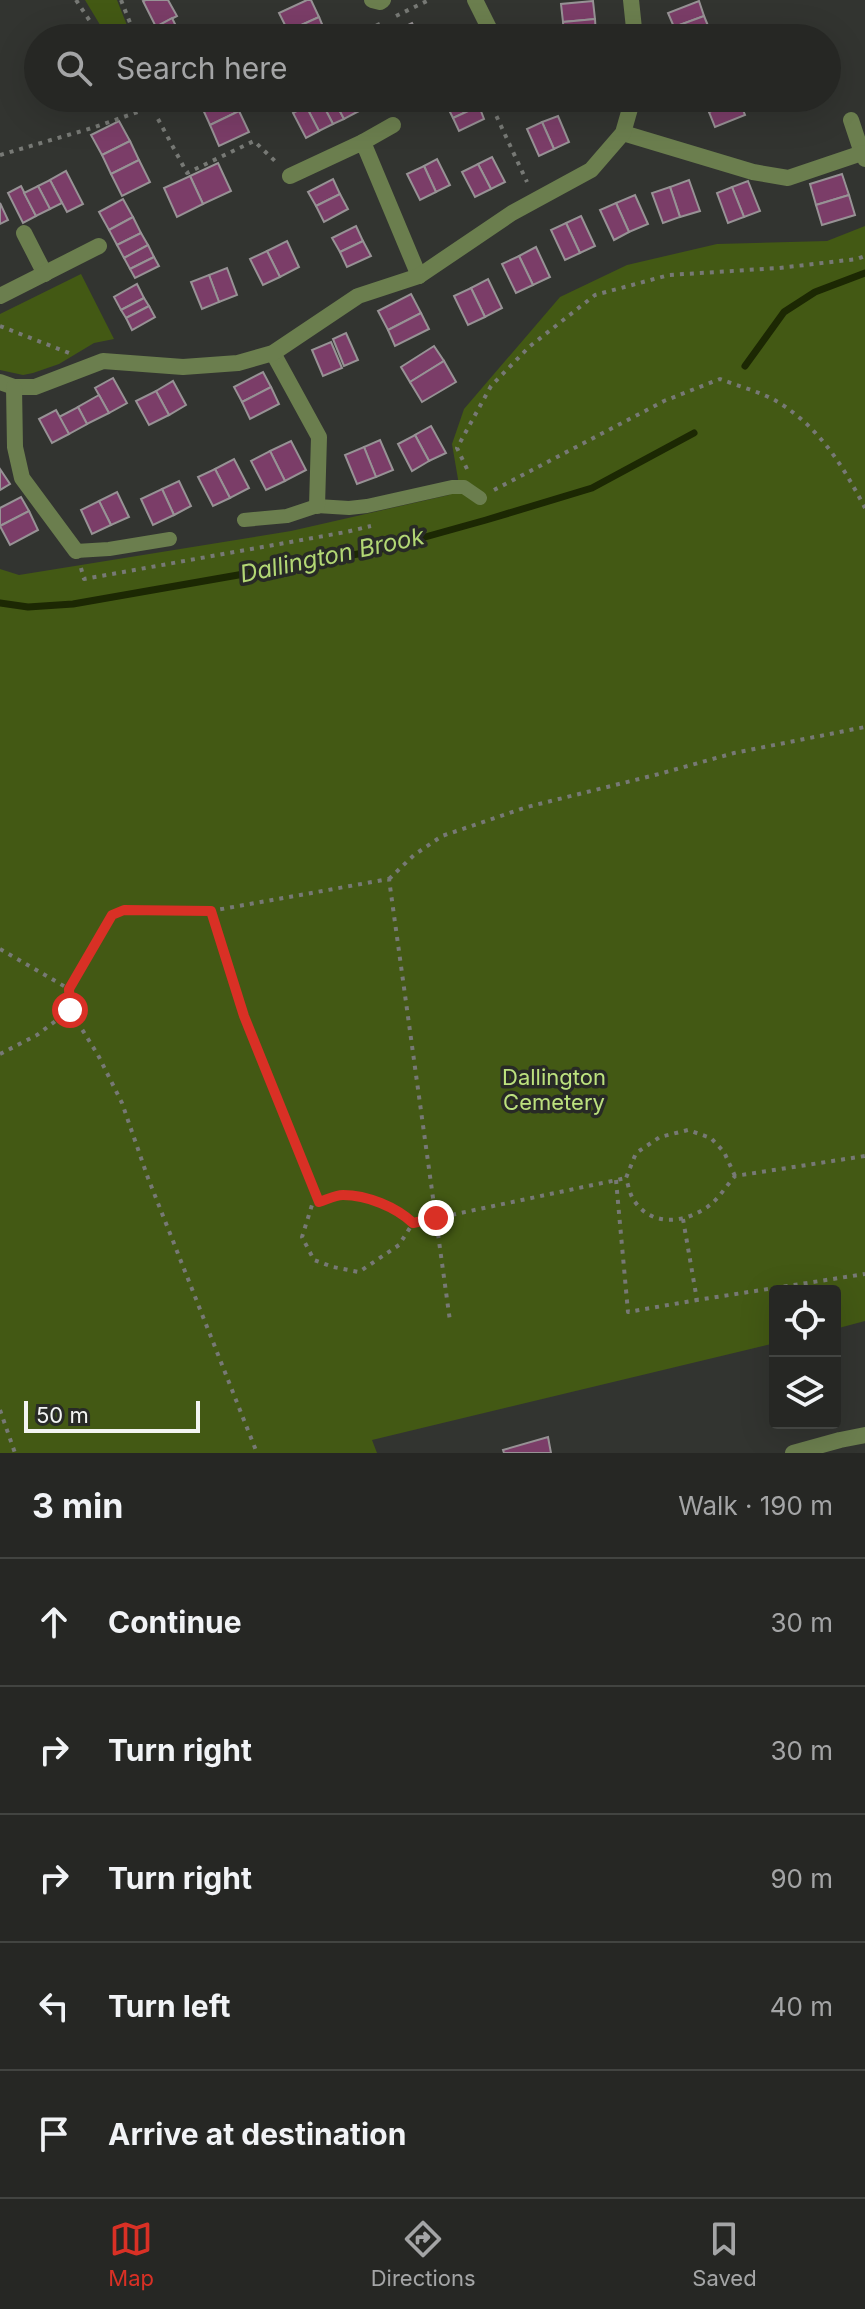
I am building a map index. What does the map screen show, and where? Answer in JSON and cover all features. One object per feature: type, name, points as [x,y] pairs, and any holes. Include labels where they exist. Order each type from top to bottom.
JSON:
[{"type":"street","points":[[372,0],[383,0]]},
{"type":"street","points":[[475,0],[487,24]]},
{"type":"street","points":[[631,0],[634,24]]},
{"type":"street","points":[[76,551],[22,478],[7,385],[35,387],[103,361],[183,367],[238,363],[273,353],[358,296],[419,276],[535,199],[591,170],[623,133],[629,112]]},
{"type":"street","points":[[623,133],[753,172],[788,178],[864,156],[851,120]]},
{"type":"street","points":[[290,176],[393,125]]},
{"type":"street","points":[[363,142],[419,276]]},
{"type":"street","points":[[24,233],[45,274]]},
{"type":"street","points":[[0,296],[99,246]]},
{"type":"street","points":[[273,353],[319,437],[317,506]]},
{"type":"street","points":[[793,1453],[841,1446],[865,1435]]},
{"type":"lane","points":[[244,520],[287,516],[317,506],[349,508],[452,487],[464,487],[480,498]]},
{"type":"lane","points":[[76,551],[170,539]]},
{"type":"path","points":[[76,0],[92,24]]},
{"type":"path","points":[[121,0],[130,24]]},
{"type":"path","points":[[0,155],[138,112]]},
{"type":"path","points":[[495,112],[535,199]]},
{"type":"path","points":[[158,119],[187,173],[254,141],[290,176]]},
{"type":"path","points":[[865,256],[779,268],[669,275],[595,295],[529,347],[491,386],[457,448],[480,498],[664,401],[720,379],[777,401],[817,433],[842,465],[865,508]]},
{"type":"path","points":[[0,326],[72,354],[84,369]]},
{"type":"path","points":[[84,579],[376,525]]},
{"type":"path","points":[[257,1453],[148,1178],[122,1103],[98,1055],[70,1010],[69,989],[112,915],[124,910],[211,911],[389,879],[414,855],[442,836],[527,807],[734,753],[865,727]]},
{"type":"path","points":[[389,879],[450,1321]]},
{"type":"path","points":[[211,911],[244,1016],[319,1202]]},
{"type":"path","points":[[0,949],[69,989]]},
{"type":"path","points":[[0,1054],[37,1035],[70,1010]]},
{"type":"path","points":[[735,1176],[724,1152],[711,1138],[688,1130],[660,1137],[636,1153],[626,1178],[633,1199],[648,1213],[671,1222],[711,1204],[735,1176],[865,1156]]},
{"type":"path","points":[[413,1223],[400,1211],[378,1202],[342,1195],[312,1205],[302,1237],[314,1260],[359,1272],[399,1245],[413,1223],[626,1178]]},
{"type":"path","points":[[616,1180],[628,1312],[865,1274]]},
{"type":"path","points":[[683,1219],[697,1300]]},
{"type":"path","points":[[0,1410],[15,1453]]},
{"type":"green space","points":[[85,0],[117,0],[126,24],[100,24]]},
{"type":"green space","name":"Dallington Cemetery","points":[[865,226],[865,1321],[841,1327],[841,1285],[769,1285],[769,1344],[372,1440],[377,1453],[0,1453],[0,569],[19,575],[291,531],[449,495],[459,485],[452,444],[464,409],[560,297],[627,265],[717,244],[827,241]]},
{"type":"green space","points":[[81,274],[114,339],[94,343],[59,364],[33,373],[23,375],[0,370],[0,314]]},
{"type":"building","points":[[168,0],[177,16],[162,24],[154,24],[143,1]]},
{"type":"building","points":[[311,0],[319,17],[304,24],[284,24],[279,13]]},
{"type":"building","points":[[593,1],[595,19],[563,22],[561,4]]},
{"type":"building","points":[[699,1],[704,16],[673,24],[668,13]]},
{"type":"building","points":[[704,16],[707,24],[682,24]]},
{"type":"building","points":[[319,17],[322,24],[304,24]]},
{"type":"building","points":[[172,18],[175,24],[161,24]]},
{"type":"building","points":[[595,19],[595,24],[563,24]]},
{"type":"building","points":[[204,112],[237,112],[210,125]]},
{"type":"building","points":[[239,112],[249,132],[219,146],[210,125]]},
{"type":"building","points":[[309,112],[327,112],[333,124],[319,131]]},
{"type":"building","points":[[309,112],[319,131],[306,138],[293,113]]},
{"type":"building","points":[[327,112],[340,112],[344,119],[333,124]]},
{"type":"building","points":[[340,112],[357,112],[344,119]]},
{"type":"building","points":[[450,112],[466,112],[453,118]]},
{"type":"building","points":[[466,112],[481,112],[484,119],[459,131],[453,118]]},
{"type":"building","points":[[709,112],[744,112],[745,115],[715,127]]},
{"type":"building","points":[[558,116],[569,142],[554,149],[542,122]]},
{"type":"building","points":[[119,121],[130,141],[102,155],[91,135]]},
{"type":"building","points":[[542,122],[554,149],[539,156],[527,129]]},
{"type":"building","points":[[130,141],[139,160],[111,174],[102,155]]},
{"type":"building","points":[[492,157],[505,182],[491,189],[478,164]]},
{"type":"building","points":[[437,159],[450,185],[436,192],[424,166]]},
{"type":"building","points":[[139,160],[150,182],[122,196],[111,174]]},
{"type":"building","points":[[218,163],[231,191],[203,204],[190,176]]},
{"type":"building","points":[[478,164],[491,189],[475,197],[462,172]]},
{"type":"building","points":[[424,166],[436,192],[420,200],[407,174]]},
{"type":"building","points":[[66,171],[83,204],[67,212],[50,180]]},
{"type":"building","points":[[842,174],[849,195],[816,205],[810,184]]},
{"type":"building","points":[[190,176],[203,204],[177,217],[164,188]]},
{"type":"building","points":[[333,179],[340,194],[316,206],[308,192]]},
{"type":"building","points":[[50,180],[62,203],[50,209],[38,186]]},
{"type":"building","points":[[689,180],[700,211],[680,217],[670,187]]},
{"type":"building","points":[[748,181],[760,211],[744,217],[732,187]]},
{"type":"building","points":[[21,186],[36,216],[23,223],[8,193]]},
{"type":"building","points":[[38,186],[50,209],[36,216],[24,193]]},
{"type":"building","points":[[670,187],[680,217],[663,223],[652,193]]},
{"type":"building","points":[[732,187],[744,217],[728,223],[717,193]]},
{"type":"building","points":[[340,194],[348,209],[324,222],[316,206]]},
{"type":"building","points":[[635,195],[648,224],[629,232],[616,203]]},
{"type":"building","points":[[849,195],[855,215],[822,225],[816,205]]},
{"type":"building","points":[[123,199],[133,217],[109,230],[99,212]]},
{"type":"building","points":[[0,203],[8,220],[0,224]]},
{"type":"building","points":[[616,203],[629,232],[614,240],[600,210]]},
{"type":"building","points":[[581,216],[595,246],[580,253],[566,223]]},
{"type":"building","points":[[133,217],[141,233],[117,245],[109,230]]},
{"type":"building","points":[[566,223],[580,253],[565,260],[551,230]]},
{"type":"building","points":[[356,226],[363,241],[340,252],[332,238]]},
{"type":"building","points":[[141,233],[148,245],[124,258],[117,245]]},
{"type":"building","points":[[287,241],[299,267],[280,277],[267,251]]},
{"type":"building","points":[[363,241],[371,256],[347,267],[340,252]]},
{"type":"building","points":[[148,245],[154,257],[130,269],[124,258]]},
{"type":"building","points":[[536,247],[550,277],[533,285],[519,256]]},
{"type":"building","points":[[267,251],[280,277],[263,285],[250,259]]},
{"type":"building","points":[[519,256],[533,285],[516,293],[502,264]]},
{"type":"building","points":[[154,257],[159,266],[135,278],[130,269]]},
{"type":"building","points":[[227,268],[237,295],[219,302],[209,275]]},
{"type":"building","points":[[209,275],[219,302],[202,309],[191,282]]},
{"type":"building","points":[[488,279],[502,308],[485,317],[471,288]]},
{"type":"building","points":[[137,284],[144,298],[121,310],[114,297]]},
{"type":"building","points":[[471,288],[485,317],[468,325],[454,296]]},
{"type":"building","points":[[411,294],[421,313],[388,330],[378,311]]},
{"type":"building","points":[[144,298],[149,306],[126,318],[121,310]]},
{"type":"building","points":[[149,306],[155,317],[132,330],[126,318]]},
{"type":"building","points":[[421,313],[429,329],[395,346],[388,330]]},
{"type":"building","points":[[346,333],[358,360],[344,366],[333,339]]},
{"type":"building","points":[[331,342],[342,368],[323,376],[312,350]]},
{"type":"building","points":[[434,346],[444,361],[410,382],[401,367]]},
{"type":"building","points":[[444,361],[456,382],[422,402],[410,382]]},
{"type":"building","points":[[263,372],[271,387],[242,402],[234,387]]},
{"type":"building","points":[[113,378],[127,403],[109,413],[95,388]]},
{"type":"building","points":[[173,381],[186,405],[169,415],[156,391]]},
{"type":"building","points":[[271,387],[279,404],[250,419],[242,402]]},
{"type":"building","points":[[156,391],[169,415],[149,425],[136,401]]},
{"type":"building","points":[[99,395],[109,413],[87,424],[78,407]]},
{"type":"building","points":[[78,407],[87,424],[69,434],[59,417]]},
{"type":"building","points":[[56,410],[69,434],[52,443],[39,419]]},
{"type":"building","points":[[431,426],[446,453],[429,461],[415,435]]},
{"type":"building","points":[[415,435],[429,461],[412,471],[398,444]]},
{"type":"building","points":[[380,440],[393,470],[376,477],[364,447]]},
{"type":"building","points":[[291,441],[306,470],[285,481],[270,451]]},
{"type":"building","points":[[364,447],[376,477],[357,484],[345,455]]},
{"type":"building","points":[[270,451],[285,481],[266,490],[251,461]]},
{"type":"building","points":[[234,459],[249,488],[230,498],[215,469]]},
{"type":"building","points":[[0,469],[10,484],[0,490]]},
{"type":"building","points":[[215,469],[230,498],[213,506],[198,477]]},
{"type":"building","points":[[179,481],[191,506],[174,515],[162,489]]},
{"type":"building","points":[[162,489],[174,515],[153,525],[141,499]]},
{"type":"building","points":[[117,492],[129,517],[111,525],[99,501]]},
{"type":"building","points":[[21,497],[29,511],[0,526],[0,508]]},
{"type":"building","points":[[99,501],[111,525],[92,534],[81,510]]},
{"type":"building","points":[[29,511],[38,530],[10,545],[0,526]]},
{"type":"building","points":[[548,1437],[551,1453],[504,1453],[503,1450]]},
{"type":"waterway","name":"Dallington Brook","points":[[745,366],[784,312],[815,292],[865,273]]},
{"type":"waterway","name":"Dallington Brook","points":[[0,603],[28,607],[73,604],[375,551],[592,488],[694,433]]},
{"type":"route","points":[[70,1010],[69,989],[112,915],[124,910],[211,911],[244,1016],[319,1202],[342,1195],[378,1202],[400,1211],[413,1223],[436,1218]]}]
